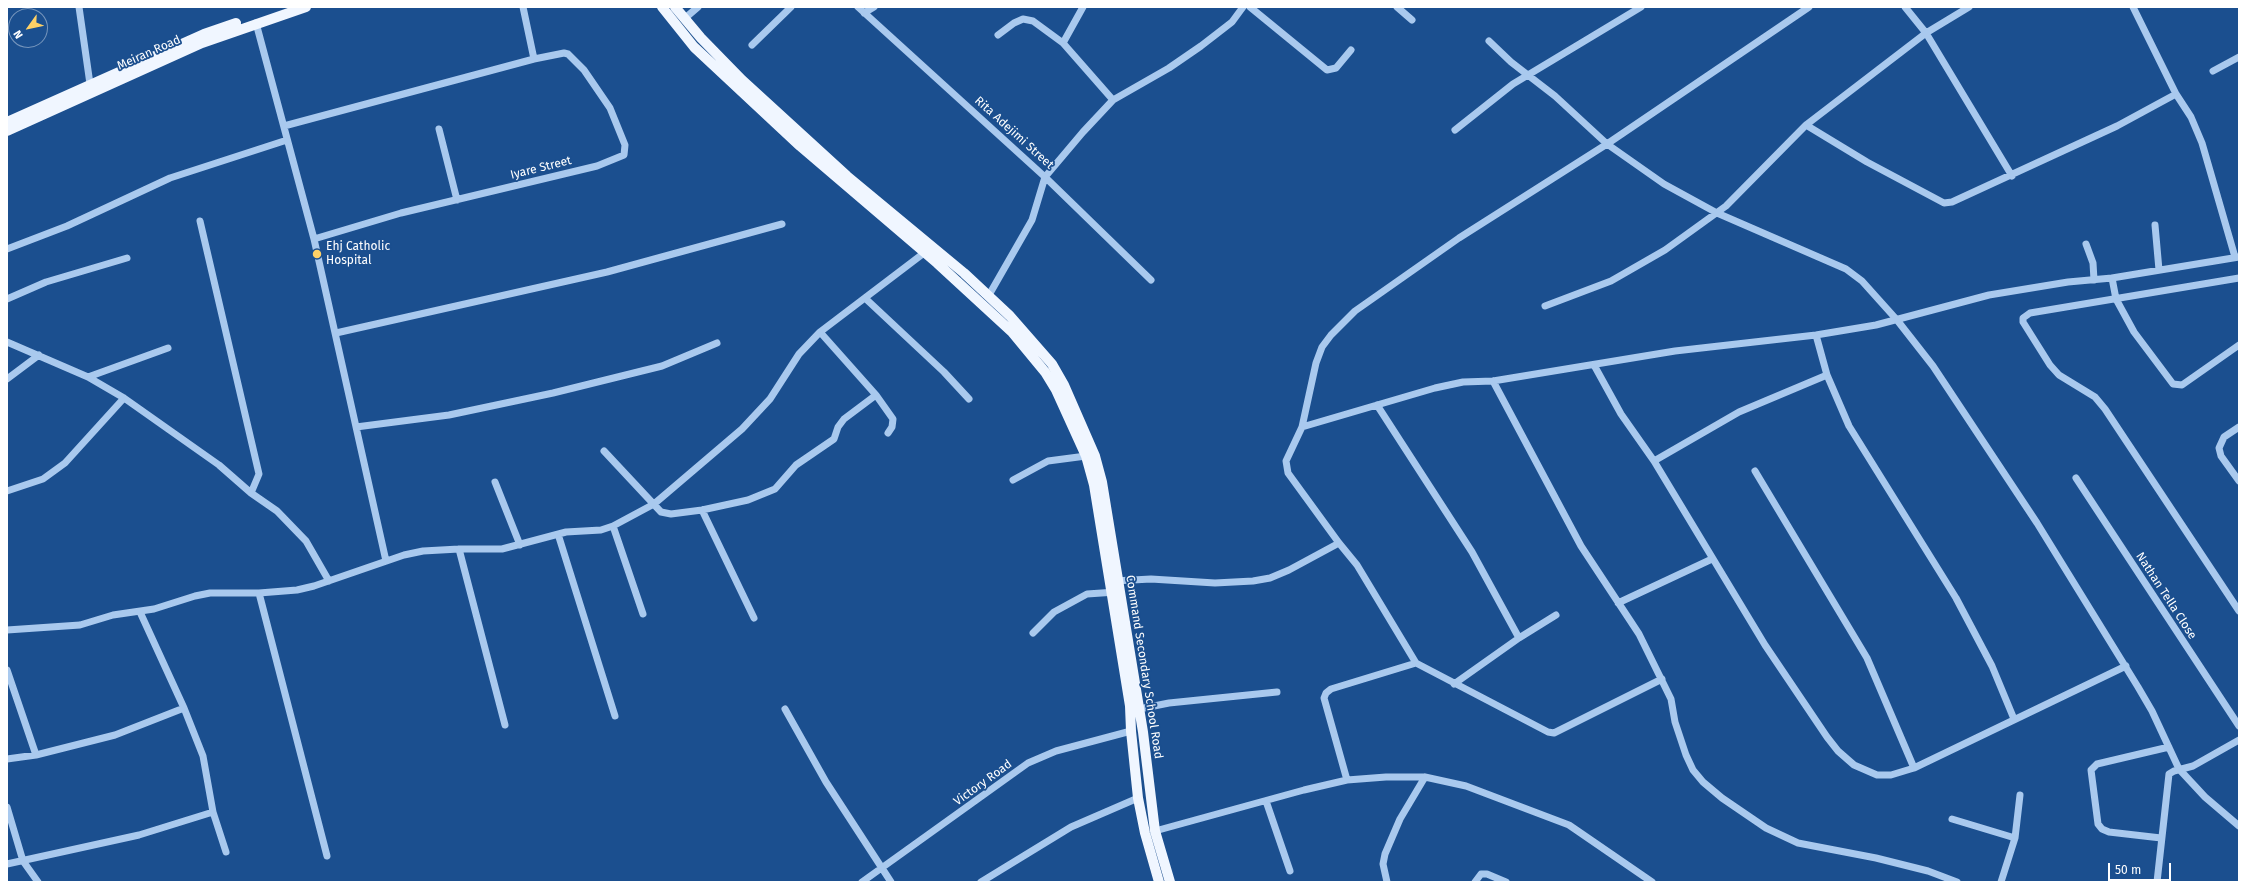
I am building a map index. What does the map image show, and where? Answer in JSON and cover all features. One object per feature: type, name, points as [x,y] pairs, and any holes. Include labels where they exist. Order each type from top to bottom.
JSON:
[{"type":"main road","name":"Meiran Road","points":[[7,122],[204,34],[285,7]]},
{"type":"main road","name":"Meiran Road","points":[[7,131],[202,43],[256,23],[306,7]]},
{"type":"main road","points":[[662,7],[699,52],[800,146],[924,252],[940,259],[989,295],[1010,316],[1052,364],[1064,385],[1090,456]]},
{"type":"main road","points":[[675,7],[742,80],[940,259],[1012,332],[1045,372],[1090,456]]},
{"type":"main road","name":"Command Secondary School Road","points":[[1090,456],[1089,468],[1098,484]]},
{"type":"main road","name":"Command Secondary School Road","points":[[1090,456],[1098,484],[1114,587],[1130,706],[1130,731],[1138,798],[1145,833],[1159,882]]},
{"type":"main road","name":"Command Secondary School Road","points":[[1114,587],[1139,708],[1155,831],[1170,882]]},
{"type":"street","points":[[79,7],[90,84]]},
{"type":"street","points":[[284,126],[534,59],[523,7]]},
{"type":"street","points":[[684,18],[698,7]]},
{"type":"street","points":[[752,45],[791,7]]},
{"type":"street","name":"Rita Adejimi Street","points":[[858,7],[1046,177],[1151,280]]},
{"type":"street","points":[[864,13],[874,7]]},
{"type":"street","points":[[1063,43],[1083,7]]},
{"type":"street","points":[[989,295],[1032,220],[1046,177],[1083,132],[1113,100],[1170,68],[1232,22],[1243,7]]},
{"type":"street","points":[[1250,7],[1327,70],[1336,68],[1351,50]]},
{"type":"street","points":[[1397,7],[1412,20]]},
{"type":"street","points":[[1455,130],[1513,84],[1641,7]]},
{"type":"street","points":[[1662,679],[1554,733],[1548,732],[1416,663],[1357,565],[1338,543],[1286,468],[1286,460],[1302,427],[1316,363],[1322,347],[1342,322],[1386,288],[1459,238],[1607,144],[1809,7]]},
{"type":"street","points":[[1905,7],[1926,33],[2012,176]]},
{"type":"street","points":[[1545,306],[1611,281],[1634,269],[1665,250],[1718,213],[1806,125],[1926,33],[1969,7]]},
{"type":"street","points":[[1302,427],[1463,382],[1493,381],[1675,350],[1816,335],[1897,320],[1989,294],[2112,278],[2237,257],[2202,143],[2191,117],[2176,94],[2133,7]]},
{"type":"street","points":[[998,35],[1014,22],[1023,20],[1033,21],[1063,43],[1113,100]]},
{"type":"street","points":[[256,23],[314,239],[386,561]]},
{"type":"street","points":[[1489,41],[1528,76],[1555,96],[1607,144],[1664,184],[1718,213],[1846,269],[1862,281],[1897,320],[1933,366],[2033,516],[2126,666],[2152,711],[2179,769],[2205,797],[2239,826]]},
{"type":"street","name":"Iyare Street","points":[[314,239],[400,214],[597,166],[624,155],[625,145],[610,108],[584,70],[568,54],[564,53],[534,59]]},
{"type":"street","points":[[2213,71],[2239,57]]},
{"type":"street","points":[[1806,125],[1867,162],[1944,203],[1952,202],[2012,176],[2117,126],[2176,94]]},
{"type":"street","points":[[439,129],[457,200]]},
{"type":"street","points":[[7,249],[67,226],[170,178],[288,140]]},
{"type":"street","points":[[200,221],[259,474],[251,493]]},
{"type":"street","points":[[336,333],[607,272],[782,224]]},
{"type":"street","points":[[2155,225],[2159,270]]},
{"type":"street","points":[[2086,244],[2093,263],[2094,280]]},
{"type":"street","points":[[7,630],[80,625],[113,615],[154,609],[195,596],[210,593],[259,593],[296,590],[329,581],[386,561],[423,551],[460,549],[493,550],[520,545],[558,534],[601,530],[613,526],[654,504],[742,429],[770,399],[799,354],[820,332],[850,308],[866,299],[924,252]]},
{"type":"street","points":[[7,299],[46,282],[127,258]]},
{"type":"street","points":[[2112,278],[2116,299],[2134,332],[2173,384],[2182,385],[2239,345]]},
{"type":"street","points":[[2239,278],[2030,313],[2023,318],[2023,322],[2050,365],[2059,375],[2095,397],[2105,409],[2239,611]]},
{"type":"street","points":[[866,299],[944,372],[969,399]]},
{"type":"street","points":[[820,332],[876,395],[894,419],[892,427],[888,433]]},
{"type":"street","points":[[1816,335],[1827,375],[1849,426],[1956,598],[1992,666],[2014,719]]},
{"type":"street","points":[[7,342],[88,377],[124,398],[219,465],[251,493],[277,511],[306,541],[329,581]]},
{"type":"street","points":[[356,427],[449,415],[553,392],[656,367],[718,343]]},
{"type":"street","points":[[88,377],[168,348]]},
{"type":"street","points":[[7,379],[39,355]]},
{"type":"street","points":[[1594,365],[1621,414],[1654,461],[1777,664],[1838,751],[1854,765],[1877,775],[1891,775],[1914,768],[2126,666]]},
{"type":"street","points":[[1654,461],[1739,412],[1827,375]]},
{"type":"street","points":[[1493,381],[1581,546],[1639,634],[1671,699],[1675,722],[1686,755],[1693,770],[1722,798],[1766,828],[1798,843],[1876,858],[1928,871],[1957,882]]},
{"type":"street","points":[[604,451],[661,512],[667,514],[702,510],[748,500],[775,489],[796,465],[834,439],[839,424],[876,395]]},
{"type":"street","points":[[7,491],[43,479],[65,463],[124,398]]},
{"type":"street","points":[[1377,405],[1472,552],[1519,638]]},
{"type":"street","points":[[2239,427],[2224,437],[2219,448],[2221,456],[2239,482]]},
{"type":"street","points":[[1013,480],[1048,462],[1090,456]]},
{"type":"street","points":[[1755,471],[1867,658],[1914,768]]},
{"type":"street","name":"Nathan Tella Close","points":[[2076,478],[2239,726]]},
{"type":"street","points":[[495,482],[520,545]]},
{"type":"street","points":[[702,510],[754,618]]},
{"type":"street","points":[[613,526],[643,614]]},
{"type":"street","points":[[558,534],[615,716]]},
{"type":"street","points":[[1033,633],[1054,612],[1087,594],[1151,579],[1215,583],[1270,578],[1289,570],[1338,543]]},
{"type":"street","points":[[460,549],[504,725]]},
{"type":"street","points":[[1618,603],[1712,559]]},
{"type":"street","points":[[259,593],[327,856]]},
{"type":"street","points":[[140,612],[184,708],[202,756],[213,812],[226,852]]},
{"type":"street","points":[[1454,684],[1519,638],[1556,615]]},
{"type":"street","points":[[1347,780],[1324,698],[1326,693],[1331,689],[1416,663]]},
{"type":"street","points":[[7,670],[36,755]]},
{"type":"street","points":[[1139,708],[1169,703],[1277,692]]},
{"type":"street","points":[[7,759],[36,755],[115,735],[184,708]]},
{"type":"street","points":[[785,709],[826,782],[891,882]]},
{"type":"street","name":"Victory Road","points":[[862,882],[1028,763],[1056,751],[1130,731]]},
{"type":"street","points":[[2157,882],[2166,781],[2168,774],[2179,769],[2193,766],[2222,751],[2239,740]]},
{"type":"street","points":[[2161,838],[2109,832],[2102,829],[2098,824],[2091,770],[2097,764],[2169,747]]},
{"type":"street","points":[[1155,831],[1347,780],[1386,777],[1425,777],[1466,786],[1569,825],[1652,882]]},
{"type":"street","points":[[1387,882],[1383,864],[1385,854],[1400,819],[1425,777]]},
{"type":"street","points":[[2001,882],[2015,838],[2020,795]]},
{"type":"street","points":[[980,882],[1071,827],[1138,798]]},
{"type":"street","points":[[1266,801],[1290,871]]},
{"type":"street","points":[[7,807],[23,861],[38,882]]},
{"type":"street","points":[[7,864],[139,835],[213,812]]},
{"type":"street","points":[[1952,819],[2015,838]]},
{"type":"street","points":[[1475,882],[1480,874],[1487,874],[1506,882]]},
{"type":"place","name":"Ehj Catholic Hospital","points":[[317,254]]}]
